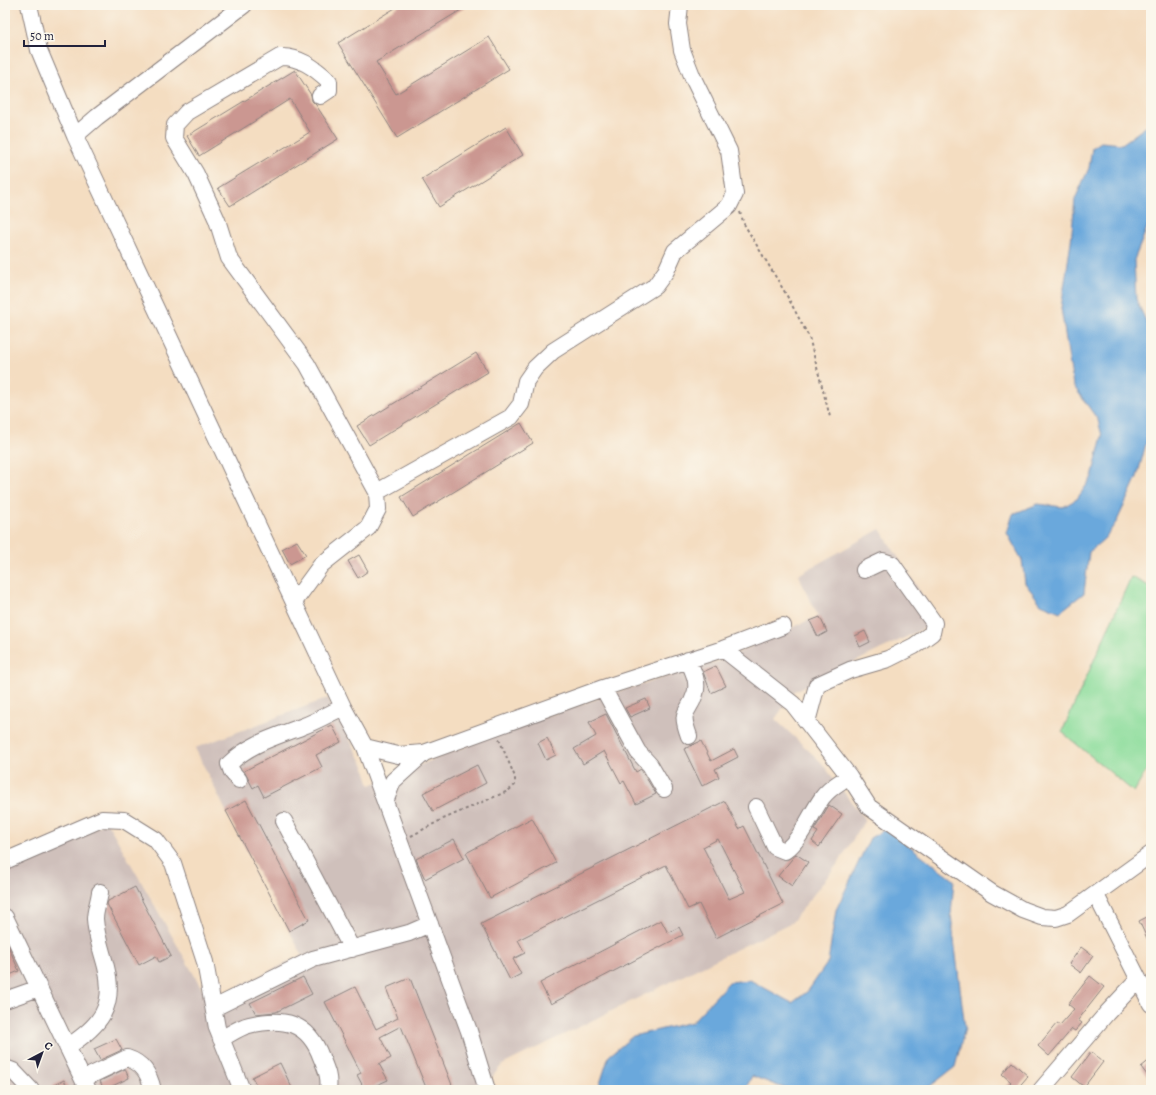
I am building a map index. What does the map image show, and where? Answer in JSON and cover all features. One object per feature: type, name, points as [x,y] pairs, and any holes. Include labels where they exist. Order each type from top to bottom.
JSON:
[{"type":"street","points":[[29,5],[39,50],[75,136],[343,707],[365,747],[469,1031],[487,1090]]},
{"type":"street","points":[[75,136],[97,117],[244,5]]},
{"type":"street","points":[[377,492],[511,417],[521,404],[526,381],[535,368],[553,351],[655,286],[666,271],[675,251],[728,206],[736,194],[729,151],[693,78],[682,50],[678,24],[680,5]]},
{"type":"street","points":[[294,602],[321,565],[368,528],[378,509],[377,492],[307,364],[229,258],[217,220],[196,174],[174,138],[175,125],[188,112],[280,56],[292,56],[317,69],[329,81],[329,90],[320,96]]},
{"type":"street","points":[[807,722],[817,685],[850,670],[888,658],[914,646],[932,633],[934,623],[892,564],[883,561],[864,570]]},
{"type":"street","points":[[365,747],[398,755],[424,753],[494,726],[603,688],[723,649],[783,626]]},
{"type":"street","points":[[723,649],[793,704],[849,776],[869,807],[992,893],[1023,910],[1042,917],[1056,918],[1068,914],[1151,854]]},
{"type":"street","points":[[688,660],[696,680],[695,694],[685,711],[684,722],[689,736]]},
{"type":"street","points":[[603,688],[638,752],[654,772],[664,789]]},
{"type":"street","points":[[239,780],[232,772],[230,764],[241,753],[283,732],[301,727],[343,707]]},
{"type":"street","points":[[385,802],[393,781],[424,753]]},
{"type":"street","points":[[756,807],[775,847],[785,851],[793,845],[822,797],[831,788],[849,776]]},
{"type":"street","points":[[5,861],[102,819],[124,820],[156,840],[172,863],[205,962],[217,1028],[242,1090]]},
{"type":"street","points":[[284,821],[352,949]]},
{"type":"street","points":[[67,1047],[86,1035],[103,1017],[110,996],[107,968],[98,941],[95,918],[100,892]]},
{"type":"street","points":[[1096,895],[1151,1004]]},
{"type":"street","points":[[5,917],[85,1084],[127,1058],[136,1061],[150,1076],[153,1090]]},
{"type":"street","points":[[214,1008],[313,959],[409,933],[430,924]]},
{"type":"street","points":[[1042,1090],[1107,1013],[1138,980]]},
{"type":"street","points":[[5,1000],[39,988]]},
{"type":"street","points":[[221,1039],[248,1025],[283,1022],[300,1026],[317,1046],[330,1079],[328,1090]]},
{"type":"street","points":[[5,1068],[13,1071],[31,1090]]},
{"type":"path","points":[[736,194],[736,205],[744,224],[786,294],[809,337],[830,417]]},
{"type":"path","points":[[402,849],[406,841],[414,834],[508,791],[514,785],[515,777],[494,726]]},
{"type":"shaded area","points":[[880,529],[939,621],[795,691],[775,719],[821,762],[865,820],[839,862],[792,922],[502,1065],[481,1090],[5,1090],[5,872],[107,822],[209,1001],[302,955],[226,811],[195,748],[328,698],[364,766],[370,785],[507,730],[626,689],[720,661],[818,616],[798,575]]},
{"type":"green space","points":[[1131,577],[1151,587],[1151,763],[1134,792],[1062,732]]},
{"type":"water","points":[[1151,123],[1151,218],[1134,260],[1136,299],[1151,332],[1151,425],[1137,477],[1117,521],[1105,538],[1089,552],[1084,593],[1060,612],[1041,604],[1025,583],[1022,560],[1007,533],[1013,514],[1038,504],[1063,507],[1077,499],[1092,477],[1102,436],[1098,420],[1073,385],[1061,308],[1071,242],[1075,199],[1089,168],[1092,148],[1101,142],[1122,144]]},
{"type":"water","points":[[884,830],[899,838],[954,880],[951,915],[965,1028],[955,1067],[929,1087],[920,1090],[789,1090],[752,1076],[745,1090],[598,1090],[609,1056],[633,1036],[692,1022],[729,982],[750,980],[792,1003],[808,991],[828,962],[836,910],[870,838]]},
{"type":"building","points":[[400,5],[469,5],[376,62],[396,94],[489,37],[509,69],[397,138],[338,43]]},
{"type":"building","points":[[295,70],[311,95],[312,101],[338,139],[230,206],[218,188],[310,132],[290,99],[199,156],[187,136]]},
{"type":"building","points":[[506,127],[523,155],[439,207],[422,179]]},
{"type":"building","points":[[476,353],[488,372],[369,445],[357,426]]},
{"type":"building","points":[[521,423],[533,443],[413,517],[401,497]]},
{"type":"building","points":[[297,541],[306,555],[290,564],[282,549]]},
{"type":"building","points":[[359,555],[368,571],[358,578],[348,561]]},
{"type":"building","points":[[820,617],[827,632],[818,637],[810,621]]},
{"type":"building","points":[[865,631],[870,642],[860,647],[855,636]]},
{"type":"building","points":[[716,666],[726,686],[711,693],[703,672]]},
{"type":"building","points":[[646,699],[650,708],[630,717],[625,708]]},
{"type":"building","points":[[606,714],[636,772],[641,769],[656,794],[636,804],[624,781],[621,783],[604,751],[583,764],[574,749],[596,736],[589,722]]},
{"type":"building","points":[[332,725],[341,742],[316,755],[322,767],[264,797],[258,785],[253,788],[244,771]]},
{"type":"building","points":[[547,738],[556,755],[546,760],[538,743]]},
{"type":"building","points":[[701,741],[711,761],[734,749],[738,757],[715,769],[719,777],[702,786],[684,749]]},
{"type":"building","points":[[477,765],[486,783],[433,811],[423,793]]},
{"type":"building","points":[[246,800],[309,920],[289,931],[226,811]]},
{"type":"building","points":[[725,801],[739,829],[744,826],[783,904],[716,938],[699,904],[688,909],[666,865],[518,940],[525,953],[513,959],[521,974],[510,980],[481,924]],"holes":[[[718,839],[745,892],[729,899],[703,847]]]},
{"type":"building","points":[[829,805],[842,814],[819,847],[812,841],[818,832],[814,830]]},
{"type":"building","points":[[532,818],[556,863],[490,898],[466,853]]},
{"type":"building","points":[[454,839],[464,858],[425,879],[416,859]]},
{"type":"building","points":[[796,854],[808,862],[792,886],[778,876]]},
{"type":"building","points":[[135,887],[171,956],[159,962],[156,956],[139,965],[107,904],[108,901]]},
{"type":"building","points":[[1151,915],[1151,947],[1139,921]]},
{"type":"building","points":[[661,920],[668,933],[679,927],[683,935],[551,1004],[540,983]]},
{"type":"building","points":[[5,939],[19,971],[5,977]]},
{"type":"building","points":[[1081,947],[1093,956],[1081,973],[1069,964]]},
{"type":"building","points":[[1090,976],[1104,987],[1078,1020],[1082,1023],[1075,1031],[1072,1029],[1049,1056],[1038,1046],[1057,1023],[1060,1025],[1074,1009],[1068,1004]]},
{"type":"building","points":[[303,977],[312,994],[276,1012],[256,1014],[250,1003]]},
{"type":"building","points":[[410,978],[454,1090],[427,1090],[401,1026],[380,1037],[391,1058],[379,1064],[388,1080],[365,1090],[357,1075],[361,1073],[325,1002],[355,987],[376,1029],[398,1018],[386,988]]},
{"type":"building","points":[[116,1039],[122,1050],[100,1060],[94,1049]]},
{"type":"building","points":[[1091,1052],[1103,1062],[1084,1087],[1072,1077]]},
{"type":"building","points":[[1151,1059],[1151,1080],[1141,1067]]},
{"type":"building","points":[[1012,1062],[1028,1076],[1016,1090],[1003,1090],[1011,1082],[1002,1074]]},
{"type":"building","points":[[280,1063],[293,1090],[259,1090],[252,1077]]},
{"type":"building","points":[[125,1069],[129,1078],[104,1090],[100,1081]]},
{"type":"building","points":[[64,1080],[69,1090],[44,1090]]}]
